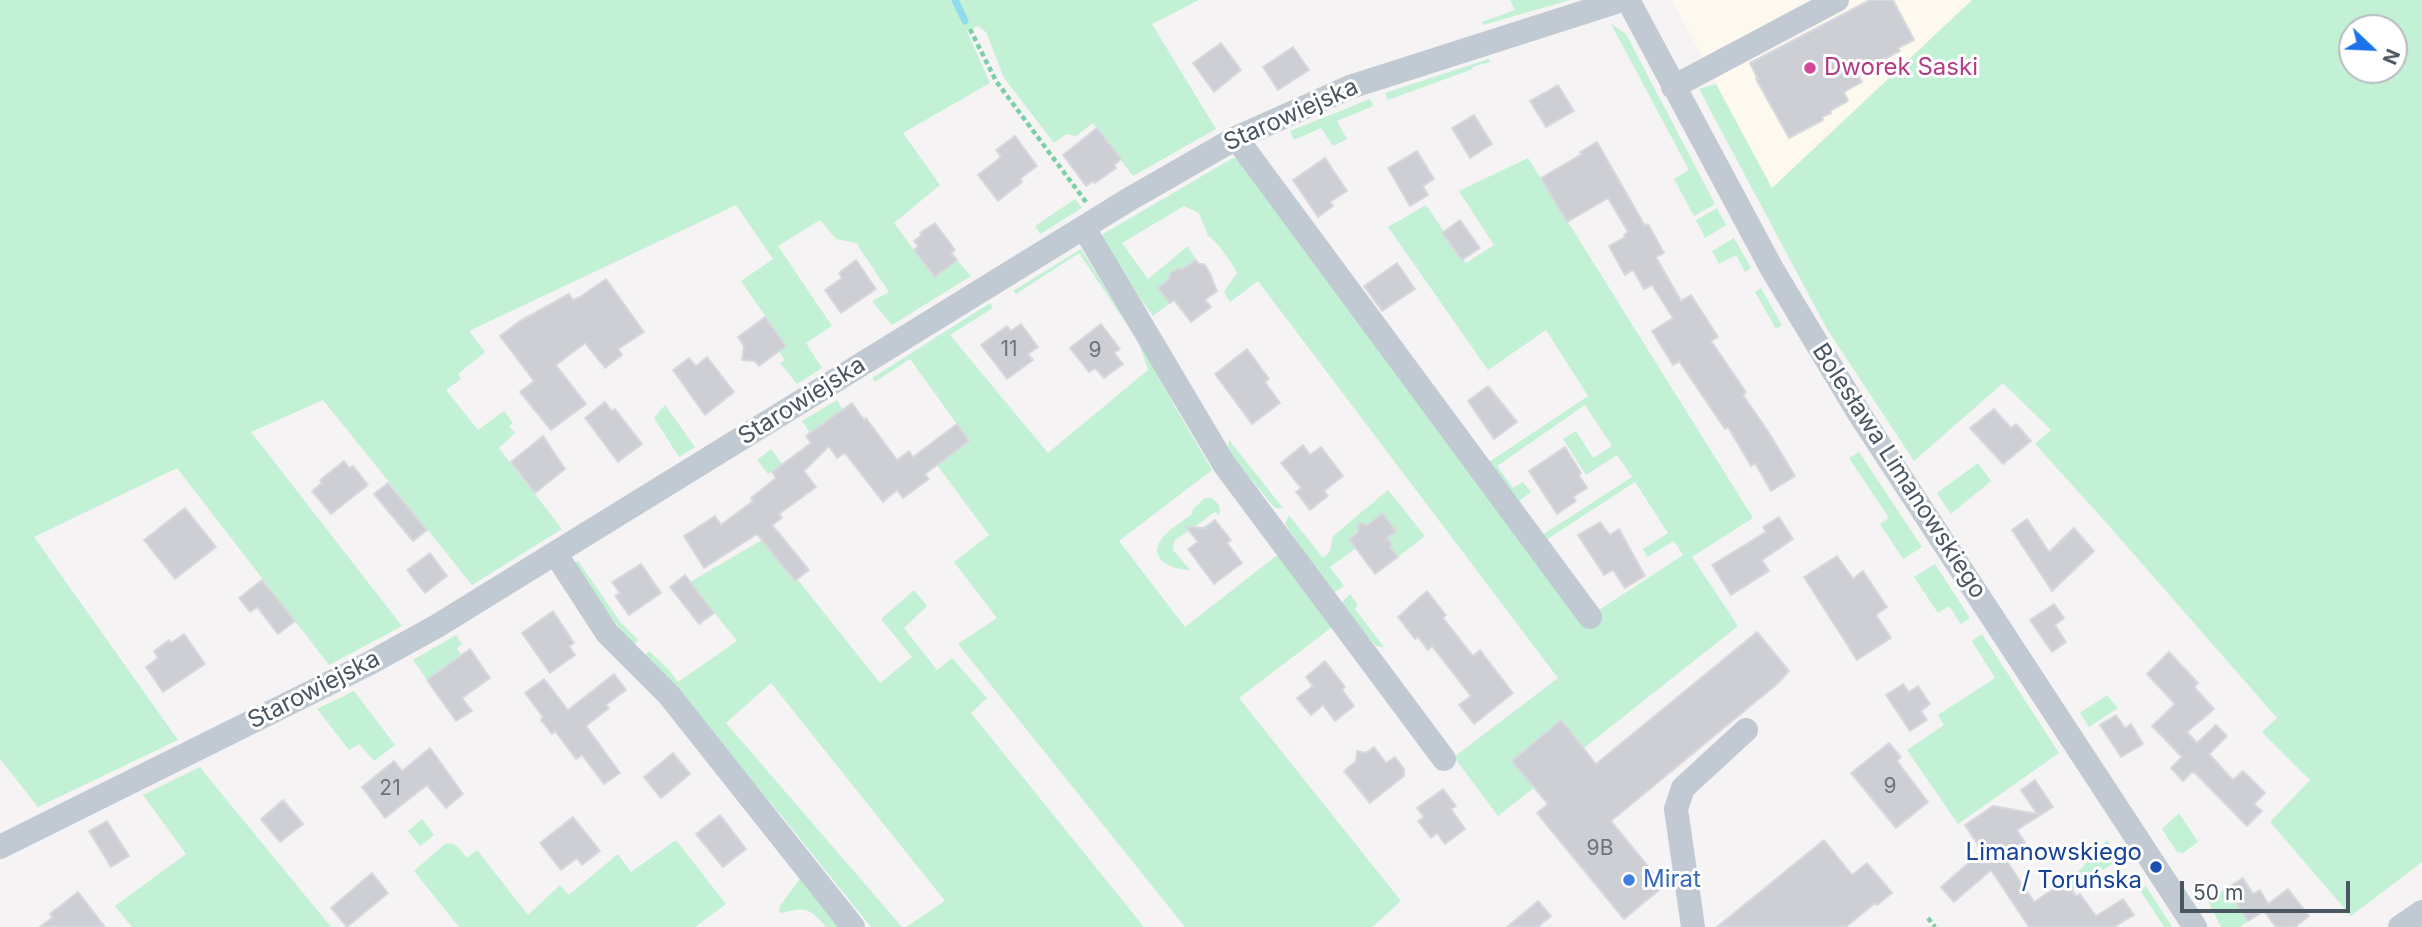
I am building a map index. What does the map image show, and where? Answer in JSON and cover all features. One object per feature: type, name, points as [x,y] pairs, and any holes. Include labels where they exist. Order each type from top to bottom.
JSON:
[{"type":"street","name":"Bolesława Limanowskiego","points":[[1625,0],[1772,269],[1860,415],[2195,927]]},
{"type":"street","name":"Starowiejska","points":[[0,847],[370,663],[436,626],[1236,138],[1350,87],[1625,0]]},
{"type":"street","points":[[1673,87],[1837,0]]},
{"type":"street","points":[[1236,138],[1590,617]]},
{"type":"street","points":[[1091,224],[1164,366],[1224,464],[1444,759]]},
{"type":"street","points":[[555,553],[607,633],[669,695],[853,927]]},
{"type":"street","points":[[1693,927],[1677,802],[1683,788],[1746,730]]},
{"type":"street","points":[[2400,927],[2422,912]]},
{"type":"path","points":[[970,29],[996,81],[1091,224]]},
{"type":"path","points":[[1928,918],[1935,927]]},
{"type":"shaded area","points":[[1672,0],[1972,0],[1772,189]]},
{"type":"green space","points":[[0,0],[1199,0],[1152,24],[1216,129],[1133,176],[1093,123],[1076,136],[1066,134],[1054,143],[1004,78],[986,32],[978,26],[967,31],[990,83],[903,133],[940,185],[894,223],[934,277],[957,260],[971,276],[892,325],[872,301],[889,292],[856,243],[836,239],[820,220],[778,246],[832,326],[806,343],[822,368],[797,384],[780,363],[785,360],[779,351],[786,346],[741,281],[773,259],[736,205],[469,331],[485,352],[458,374],[461,379],[446,390],[478,430],[504,411],[513,423],[509,426],[515,433],[499,448],[562,529],[472,585],[323,400],[251,432],[402,626],[329,665],[177,468],[34,537],[178,740],[38,807],[0,759]]},
{"type":"green space","points":[[1510,0],[1570,0],[1483,25],[1482,22],[1515,10]]},
{"type":"green space","points":[[1972,0],[2422,0],[2422,862],[2351,916],[2270,822],[2310,780],[2262,732],[2277,718],[2035,444],[2051,430],[2003,383],[1914,461],[1827,329],[1699,89],[1716,84],[1772,188]]},
{"type":"green space","points":[[1611,24],[1626,34],[1715,204],[1694,216],[1674,179],[1689,170]]},
{"type":"green space","points":[[1489,59],[1490,62],[1472,67],[1473,69],[1388,100],[1385,93]]},
{"type":"green space","points":[[1370,99],[1373,106],[1337,121],[1347,139],[1333,146],[1321,128],[1294,140],[1290,131]]},
{"type":"green space","points":[[1233,158],[1239,159],[1596,612],[1683,555],[1674,541],[1647,557],[1643,549],[1668,533],[1635,482],[1543,542],[1539,537],[1632,477],[1617,455],[1586,475],[1563,439],[1576,431],[1593,458],[1612,446],[1585,405],[1497,466],[1513,488],[1523,482],[1531,492],[1515,504],[1486,464],[1588,396],[1546,330],[1488,370],[1388,227],[1426,205],[1466,263],[1494,245],[1459,191],[1528,158],[1753,518],[1692,557],[1738,626],[1498,816],[1454,757],[1558,678],[1258,281],[1230,302],[1224,292],[1237,273],[1224,253],[1208,236],[1199,213],[1184,206],[1122,243],[1148,279],[1188,246],[1196,260],[1159,289],[1170,303],[1153,316],[1100,243],[1103,234]]},
{"type":"green space","points":[[1075,199],[1082,208],[1040,234],[1035,226]]},
{"type":"green space","points":[[1717,208],[1726,225],[1705,238],[1696,220]]},
{"type":"green space","points":[[1734,238],[1751,268],[1745,272],[1736,255],[1719,264],[1712,251]]},
{"type":"green space","points":[[1081,249],[1154,365],[1212,470],[1119,541],[1185,627],[1276,556],[1286,560],[1336,624],[1239,698],[1401,901],[1372,927],[1185,927],[958,644],[997,618],[954,562],[989,535],[937,465],[969,441],[910,359],[875,382],[872,378],[990,303],[993,308],[950,335],[1048,453],[1148,370],[1138,341],[1079,253],[1016,294],[1013,291]]},
{"type":"green space","points":[[1761,288],[1782,325],[1776,329],[1755,292]]},
{"type":"green space","points":[[837,400],[843,410],[810,433],[802,421]]},
{"type":"green space","points":[[665,405],[695,447],[679,457],[654,418]]},
{"type":"green space","points":[[1229,440],[1283,508],[1275,508],[1231,456],[1228,449]]},
{"type":"green space","points":[[771,449],[782,464],[768,474],[757,460]]},
{"type":"green space","points":[[1859,452],[1922,547],[1903,559],[1880,524],[1889,518],[1849,458]]},
{"type":"green space","points":[[1978,463],[1991,481],[1951,514],[1937,493]]},
{"type":"green space","points":[[1388,490],[1425,536],[1398,557],[1387,538],[1396,531],[1382,514],[1368,525],[1363,524],[1349,539],[1356,548],[1330,567],[1344,586],[1332,594],[1285,524],[1289,515],[1323,558],[1330,551],[1333,536]]},
{"type":"green space","points":[[1205,498],[1212,498],[1219,505],[1220,513],[1218,515],[1215,512],[1174,541],[1173,550],[1190,570],[1169,565],[1159,556],[1159,544],[1170,530],[1192,514],[1193,509]]},
{"type":"green space","points":[[762,540],[795,581],[798,580],[880,683],[912,657],[881,619],[914,590],[927,606],[904,628],[937,670],[952,658],[987,698],[971,713],[1144,927],[906,927],[945,901],[771,683],[726,723],[902,927],[871,927],[781,815],[643,657],[649,651],[678,682],[737,641],[690,582]]},
{"type":"green space","points":[[578,561],[621,623],[638,640],[633,647],[572,564]]},
{"type":"green space","points":[[1935,564],[1970,618],[1961,624],[1949,606],[1938,613],[1914,577]]},
{"type":"green space","points":[[1350,594],[1358,605],[1355,609],[1384,647],[1376,646],[1340,604]]},
{"type":"green space","points":[[1982,634],[2059,753],[1958,824],[1907,750],[1944,725],[1938,715],[1995,678],[1972,641]]},
{"type":"green space","points":[[456,635],[462,644],[457,648],[461,655],[427,680],[413,660]]},
{"type":"green space","points":[[354,691],[395,745],[374,761],[359,744],[349,750],[317,709]]},
{"type":"green space","points":[[2107,695],[2118,708],[2089,727],[2080,713]]},
{"type":"green space","points":[[200,767],[331,927],[132,927],[115,906],[186,854],[143,795]]},
{"type":"green space","points":[[2179,813],[2198,842],[2183,853],[2177,852],[2162,829]]},
{"type":"green space","points":[[422,819],[434,835],[420,846],[408,831]]},
{"type":"green space","points":[[676,840],[726,904],[695,927],[459,927],[414,871],[445,844],[455,845],[467,858],[477,850],[528,915],[560,885],[569,895],[618,854],[631,872]]},
{"type":"green space","points":[[2107,840],[2120,859],[2072,890],[2066,881],[2081,869]]},
{"type":"green space","points":[[800,879],[839,927],[826,927],[806,910],[779,911]]},
{"type":"green space","points":[[2146,886],[2172,927],[2164,927],[2140,890]]},
{"type":"green space","points":[[2227,888],[2248,921],[2240,927],[2221,927],[2208,901]]},
{"type":"building","name":"Dworek Saski","points":[[1870,0],[1893,0],[1914,40],[1898,48],[1900,51],[1857,73],[1862,82],[1844,92],[1848,101],[1822,117],[1823,120],[1789,138],[1750,63]]},
{"type":"building","points":[[1221,43],[1241,70],[1214,92],[1193,63]]},
{"type":"building","points":[[1293,47],[1309,70],[1278,90],[1263,67]]},
{"type":"building","points":[[1558,85],[1574,111],[1546,127],[1530,101]]},
{"type":"building","points":[[1474,115],[1492,144],[1470,158],[1452,128]]},
{"type":"building","points":[[1097,128],[1121,159],[1114,165],[1116,168],[1086,186],[1063,155]]},
{"type":"building","points":[[1015,136],[1037,166],[998,201],[978,175],[1001,157],[996,150]]},
{"type":"building","points":[[1597,142],[1645,226],[1648,224],[1664,253],[1656,257],[1681,301],[1691,295],[1718,337],[1711,341],[1746,392],[1743,395],[1795,476],[1771,491],[1755,463],[1751,466],[1728,427],[1725,429],[1679,361],[1673,365],[1652,331],[1673,318],[1652,285],[1644,289],[1633,270],[1625,275],[1609,246],[1625,237],[1628,232],[1608,198],[1567,222],[1541,178]]},
{"type":"building","points":[[1417,151],[1434,179],[1423,186],[1428,195],[1410,206],[1388,168]]},
{"type":"building","points":[[1325,158],[1347,191],[1330,202],[1333,206],[1318,217],[1293,180]]},
{"type":"building","points":[[1460,220],[1480,248],[1462,260],[1442,233]]},
{"type":"building","points":[[935,223],[955,250],[951,253],[957,260],[935,277],[914,250],[918,246],[914,241],[922,235],[920,233]]},
{"type":"building","points":[[856,260],[876,289],[841,313],[825,290],[842,278],[839,273]]},
{"type":"building","points":[[1196,260],[1199,264],[1204,264],[1209,271],[1217,291],[1205,300],[1211,307],[1191,322],[1174,300],[1170,303],[1158,288],[1178,268],[1183,269]]},
{"type":"building","points":[[1397,263],[1415,289],[1382,311],[1364,286]]},
{"type":"building","points":[[606,279],[644,332],[618,349],[622,355],[605,368],[585,343],[556,365],[586,404],[551,430],[520,392],[534,381],[500,336],[520,321],[569,294],[573,300]]},
{"type":"building","points":[[765,317],[786,346],[759,366],[755,361],[742,360],[744,346],[738,337]]},
{"type":"building","points":[[1021,324],[1038,347],[1028,354],[1033,360],[1007,379],[981,345],[1007,326],[1011,331]]},
{"type":"building","points":[[1101,324],[1120,349],[1114,353],[1123,364],[1104,378],[1095,368],[1089,372],[1070,348]]},
{"type":"building","points":[[1247,349],[1269,379],[1265,382],[1280,403],[1252,424],[1215,374]]},
{"type":"building","points":[[707,357],[734,392],[705,415],[673,370],[689,358],[696,366]]},
{"type":"building","points":[[1488,386],[1517,422],[1494,439],[1468,401]]},
{"type":"building","points":[[605,402],[612,411],[615,409],[642,444],[618,462],[585,418]]},
{"type":"building","points":[[852,403],[897,460],[909,451],[913,457],[957,424],[969,441],[925,474],[929,479],[903,498],[897,490],[883,502],[845,453],[837,458],[829,446],[804,471],[816,487],[779,514],[782,518],[772,525],[809,570],[795,581],[757,534],[704,568],[684,536],[715,516],[721,525],[753,501],[751,498],[776,478],[772,472],[811,443],[806,436]]},
{"type":"building","points":[[1994,409],[2011,428],[2016,424],[2031,441],[2003,464],[1970,428]]},
{"type":"building","points":[[543,436],[565,469],[535,493],[511,462]]},
{"type":"building","points":[[1303,445],[1310,455],[1321,447],[1343,476],[1324,491],[1328,496],[1310,510],[1296,492],[1301,488],[1281,463]]},
{"type":"building","points":[[1565,447],[1587,488],[1573,497],[1576,501],[1557,514],[1529,471]]},
{"type":"building","points":[[344,461],[349,468],[353,466],[368,485],[331,514],[312,491],[322,483],[320,480]]},
{"type":"building","points":[[388,483],[427,530],[413,541],[374,494]]},
{"type":"building","points":[[185,508],[216,547],[175,579],[144,540]]},
{"type":"building","points":[[1382,513],[1396,531],[1387,538],[1398,557],[1375,574],[1349,539],[1358,532],[1359,523],[1368,525]]},
{"type":"building","points":[[1779,517],[1793,539],[1762,560],[1769,571],[1731,595],[1712,565],[1766,532],[1763,527]]},
{"type":"building","points":[[2027,519],[2049,552],[2074,528],[2094,551],[2052,591],[2012,530]]},
{"type":"building","points":[[1215,520],[1231,540],[1227,543],[1242,563],[1214,584],[1188,549],[1198,542],[1186,527],[1204,528]]},
{"type":"building","points":[[1600,522],[1610,535],[1619,529],[1645,576],[1625,588],[1613,570],[1604,575],[1578,535]]},
{"type":"building","points":[[430,553],[447,576],[425,593],[407,570]]},
{"type":"building","points":[[1837,556],[1853,579],[1863,571],[1887,607],[1876,615],[1891,638],[1857,660],[1804,577]]},
{"type":"building","points":[[641,564],[661,593],[629,615],[615,596],[620,593],[612,582]]},
{"type":"building","points":[[685,575],[714,613],[699,624],[670,587]]},
{"type":"building","points":[[262,580],[295,621],[278,634],[257,607],[250,612],[239,598]]},
{"type":"building","points":[[1427,591],[1446,615],[1443,618],[1473,656],[1480,650],[1513,693],[1474,724],[1459,705],[1471,696],[1432,646],[1428,650],[1418,637],[1415,639],[1398,617]]},
{"type":"building","points":[[2054,604],[2064,618],[2055,625],[2066,642],[2052,652],[2030,620]]},
{"type":"building","points":[[553,611],[574,643],[569,646],[575,655],[550,673],[522,633]]},
{"type":"building","points":[[1757,632],[1789,671],[1777,684],[1611,821],[1664,886],[1624,919],[1537,813],[1548,804],[1512,761],[1561,720],[1596,764]]},
{"type":"building","points":[[184,634],[205,664],[163,692],[146,667],[158,658],[154,651],[169,640],[171,643]]},
{"type":"building","points":[[470,649],[490,678],[462,698],[472,711],[456,721],[427,680]]},
{"type":"building","points":[[2169,652],[2198,683],[2194,687],[2214,709],[2187,732],[2197,743],[2216,725],[2227,736],[2209,754],[2233,780],[2243,771],[2265,793],[2254,804],[2262,811],[2247,826],[2196,774],[2192,772],[2183,781],[2171,768],[2182,757],[2152,726],[2175,704],[2147,674]]},
{"type":"building","points":[[1325,661],[1345,687],[1342,690],[1354,706],[1335,721],[1323,705],[1311,715],[1297,698],[1313,686],[1306,677]]},
{"type":"building","points":[[614,674],[626,690],[606,705],[609,708],[586,726],[620,773],[604,784],[582,755],[576,759],[555,731],[552,734],[525,693],[544,679],[568,710]]},
{"type":"building","points":[[1903,684],[1909,692],[1918,686],[1930,704],[1921,711],[1927,720],[1910,731],[1886,695]]},
{"type":"building","points":[[2116,715],[2125,728],[2131,724],[2143,744],[2121,757],[2100,725]]},
{"type":"building","points":[[1889,743],[1901,757],[1897,761],[1928,802],[1896,828],[1851,773]]},
{"type":"building","points":[[1374,747],[1386,763],[1395,757],[1404,769],[1404,776],[1370,803],[1344,771],[1356,761],[1357,751],[1366,753]]},
{"type":"building","points":[[430,748],[463,794],[446,808],[427,785],[385,818],[362,787],[394,761],[402,771]]},
{"type":"building","points":[[673,753],[690,774],[661,798],[644,777]]},
{"type":"building","points":[[2035,780],[2053,807],[2017,830],[2025,843],[2004,857],[2034,902],[2066,881],[2076,896],[2080,894],[2096,916],[2123,899],[2134,915],[2114,927],[2029,927],[1991,870],[1954,902],[1941,887],[1982,851],[1965,825],[1993,806],[2037,814],[2021,790]]},
{"type":"building","points":[[1443,789],[1456,806],[1451,809],[1465,829],[1445,844],[1437,833],[1431,838],[1418,821],[1424,817],[1417,808]]},
{"type":"building","points":[[283,800],[303,824],[280,842],[261,819]]},
{"type":"building","points":[[720,815],[746,849],[723,867],[696,834]]},
{"type":"building","points":[[573,817],[600,851],[582,865],[577,858],[561,870],[540,843]]},
{"type":"building","points":[[107,821],[129,856],[111,867],[89,831]]},
{"type":"building","points":[[1824,840],[1852,875],[1867,863],[1892,893],[1846,927],[1717,927]]},
{"type":"building","points":[[372,873],[388,893],[347,927],[331,908]]},
{"type":"building","points":[[2243,878],[2253,894],[2260,890],[2268,904],[2288,889],[2309,916],[2295,927],[2276,927],[2264,911],[2248,921],[2227,888]]},
{"type":"building","points":[[78,892],[105,927],[40,927],[53,917],[50,914]]},
{"type":"building","points":[[1538,901],[1551,916],[1538,927],[1507,927]]},
{"type":"waterway","points":[[955,0],[965,21]]},
{"type":"place","name":"Dworek Saski","points":[[1810,68]]},
{"type":"place","name":"Limanowskiego / Toruńska","points":[[2156,867]]},
{"type":"place","name":"Mirat","points":[[1629,880]]}]
